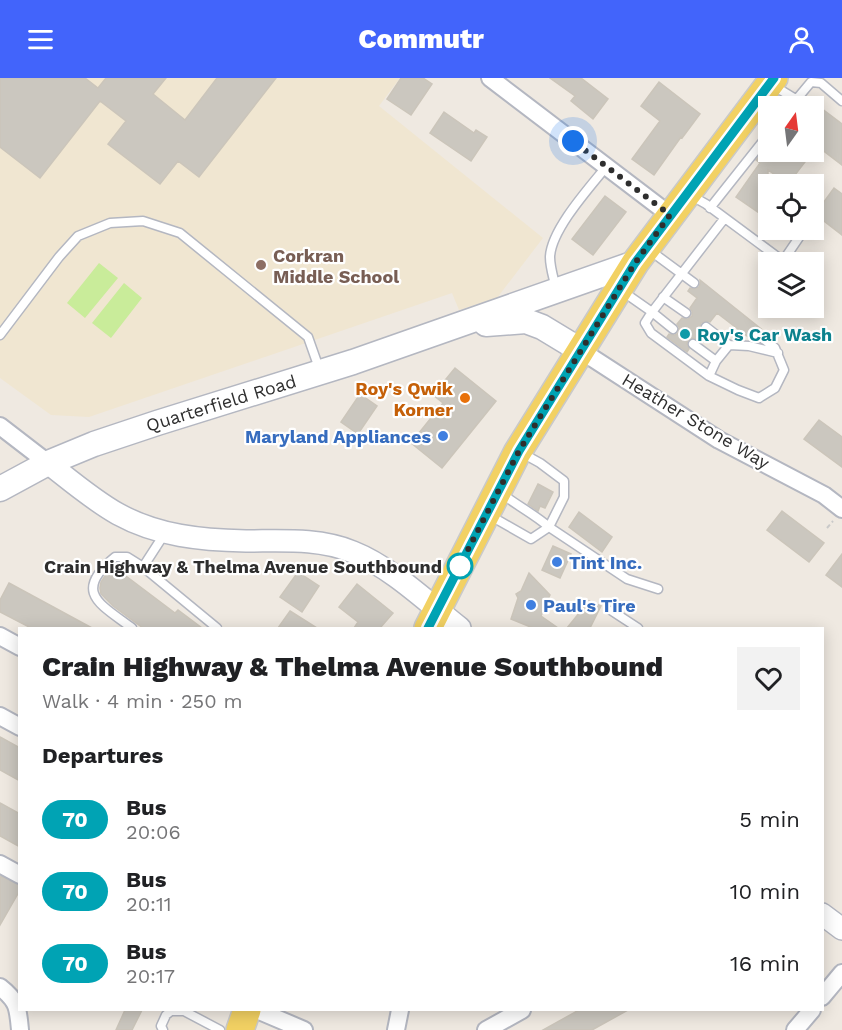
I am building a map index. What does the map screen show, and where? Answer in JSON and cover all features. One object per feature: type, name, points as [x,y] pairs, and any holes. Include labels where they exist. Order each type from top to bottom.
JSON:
[{"type":"main road","points":[[432,619],[519,451],[580,350],[641,255],[772,81]]},
{"type":"main road","name":"Quarterfield Road","points":[[0,489],[48,463],[94,444],[320,372],[556,291],[641,255]]},
{"type":"main road","name":"Quarterfield Road","points":[[448,328],[526,321],[542,327],[580,350]]},
{"type":"main road","points":[[240,1030],[247,1011]]},
{"type":"street","points":[[490,78],[670,215]]},
{"type":"street","name":"Heather Stone Way","points":[[580,350],[719,440],[824,495],[842,510]]},
{"type":"street","points":[[0,426],[89,495],[137,523],[196,539],[292,540],[339,547],[377,564],[396,578],[432,619],[457,627]]},
{"type":"street","points":[[0,636],[18,646]]},
{"type":"street","points":[[0,716],[18,726]]},
{"type":"street","points":[[0,864],[18,874]]},
{"type":"street","points":[[824,916],[842,929]]},
{"type":"street","points":[[824,995],[842,973]]},
{"type":"street","points":[[0,987],[11,995],[17,1007],[20,1030]]},
{"type":"street","points":[[258,1011],[304,1030]]},
{"type":"street","points":[[396,1030],[400,1011]]},
{"type":"street","points":[[486,1030],[520,1011]]},
{"type":"street","points":[[795,1030],[811,1011]]},
{"type":"lane","points":[[772,81],[787,96]]},
{"type":"lane","points":[[800,96],[811,82],[821,83],[842,101]]},
{"type":"lane","points":[[710,208],[758,148]]},
{"type":"lane","points":[[556,291],[550,259],[551,248],[561,226],[606,167]]},
{"type":"lane","points":[[687,193],[783,261],[797,240]]},
{"type":"lane","points":[[724,219],[645,323],[651,333],[709,376],[759,398],[775,388],[784,370],[775,348],[756,333]]},
{"type":"lane","points":[[0,335],[59,257],[78,236],[110,223],[143,221],[180,233],[308,337],[320,372]]},
{"type":"lane","points":[[641,255],[681,273],[694,282]]},
{"type":"lane","points":[[619,289],[673,329]]},
{"type":"lane","points":[[663,297],[686,313]]},
{"type":"lane","points":[[706,327],[729,345],[749,346],[778,353]]},
{"type":"lane","points":[[693,344],[716,362]]},
{"type":"lane","points":[[709,376],[729,345]]},
{"type":"lane","points":[[492,503],[531,539],[549,527],[564,497],[564,481],[519,451]]},
{"type":"lane","points":[[492,503],[517,506],[540,519],[627,579],[658,589]]},
{"type":"lane","points":[[143,567],[165,532]]},
{"type":"lane","points":[[131,627],[98,603],[92,594],[92,585],[102,568],[115,557],[127,557],[143,567],[217,627]]},
{"type":"lane","points":[[612,611],[636,627]]},
{"type":"lane","points":[[162,1030],[161,1026],[166,1015],[171,1011],[184,1011],[220,1030]]},
{"type":"shaded area","name":"Corkran Middle School","points":[[0,78],[400,78],[379,106],[543,238],[497,298],[459,310],[452,293],[89,417],[51,415],[0,378]]},
{"type":"green space","points":[[99,263],[118,278],[85,318],[67,303]]},
{"type":"green space","points":[[124,283],[142,298],[111,338],[92,323]]},
{"type":"building","points":[[0,78],[85,78],[98,88],[106,78],[166,78],[153,94],[185,120],[217,78],[276,78],[199,177],[178,161],[160,184],[108,144],[126,121],[100,101],[40,178],[0,147]]},
{"type":"building","points":[[401,78],[423,78],[432,84],[411,115],[387,99]]},
{"type":"building","points":[[550,78],[581,78],[608,99],[593,119],[571,101],[575,96]]},
{"type":"building","points":[[659,82],[700,114],[654,175],[632,159],[660,121],[641,106]]},
{"type":"building","points":[[824,110],[842,124],[842,165],[824,151]]},
{"type":"building","points":[[444,112],[474,133],[476,130],[487,137],[471,161],[430,133]]},
{"type":"building","points":[[805,162],[796,174],[774,174],[768,170],[768,174],[758,174],[758,212],[736,197],[760,163]]},
{"type":"building","points":[[834,188],[842,194],[842,235],[824,221],[824,202]]},
{"type":"building","points":[[605,196],[626,212],[593,255],[572,239]]},
{"type":"building","points":[[700,280],[760,328],[754,327],[751,330],[751,339],[717,313],[710,322],[701,323],[702,332],[697,339],[688,340],[687,352],[667,337],[669,334],[678,333],[677,324],[682,318],[688,319],[692,316],[690,308],[697,298],[688,291],[690,288],[699,287]]},
{"type":"building","points":[[455,368],[496,401],[442,468],[411,443],[443,403],[433,395]]},
{"type":"building","points":[[360,394],[377,406],[358,434],[341,422]]},
{"type":"building","points":[[819,420],[842,437],[842,467],[804,439]]},
{"type":"building","points":[[538,484],[553,492],[545,508],[540,506],[538,511],[528,504]]},
{"type":"building","points":[[782,511],[824,543],[809,562],[767,530]]},
{"type":"building","points":[[579,512],[612,537],[602,552],[569,527]]},
{"type":"building","name":"Tint Inc.","points":[[553,546],[571,554],[560,578],[542,570]]},
{"type":"building","points":[[842,554],[842,587],[826,575]]},
{"type":"building","points":[[114,567],[175,613],[178,610],[201,627],[142,627],[101,594],[101,582]]},
{"type":"building","points":[[298,572],[319,586],[302,612],[280,597]]},
{"type":"building","name":"Paul's Tire","points":[[529,573],[550,595],[541,616],[557,627],[531,627],[511,619],[518,598],[516,594],[521,591]]},
{"type":"building","points":[[9,583],[90,627],[29,627],[0,612],[0,600]]},
{"type":"building","points":[[357,584],[393,613],[381,627],[355,627],[358,622],[339,607]]},
{"type":"building","points":[[589,601],[601,606],[590,627],[568,627]]},
{"type":"building","points":[[290,611],[315,627],[279,627]]},
{"type":"building","points":[[0,737],[18,747],[18,780],[0,770]]},
{"type":"building","points":[[0,803],[18,813],[18,846],[0,836]]},
{"type":"building","points":[[0,876],[18,884],[18,894],[0,925]]},
{"type":"building","points":[[125,1011],[142,1011],[132,1030],[116,1030]]},
{"type":"building","points":[[577,1011],[626,1011],[592,1030],[543,1030]]},
{"type":"bus line","name":"70","points":[[429,627],[519,451],[580,350],[635,263],[774,78]]},
{"type":"place","name":"Corkran Middle School","points":[[261,265]]},
{"type":"place","name":"Roy's Car Wash","points":[[685,334]]},
{"type":"place","name":"Roy's Qwik Korner","points":[[465,398]]},
{"type":"place","name":"Maryland Appliances","points":[[443,436]]},
{"type":"place","name":"Tint Inc.","points":[[557,562]]},
{"type":"place","name":"Crain Highway & Thelma Avenue Southbound","points":[[460,566]]},
{"type":"place","name":"Paul's Tire","points":[[531,605]]},
{"type":"route","points":[[460,566],[519,451],[635,263],[670,215],[573,141]]}]
